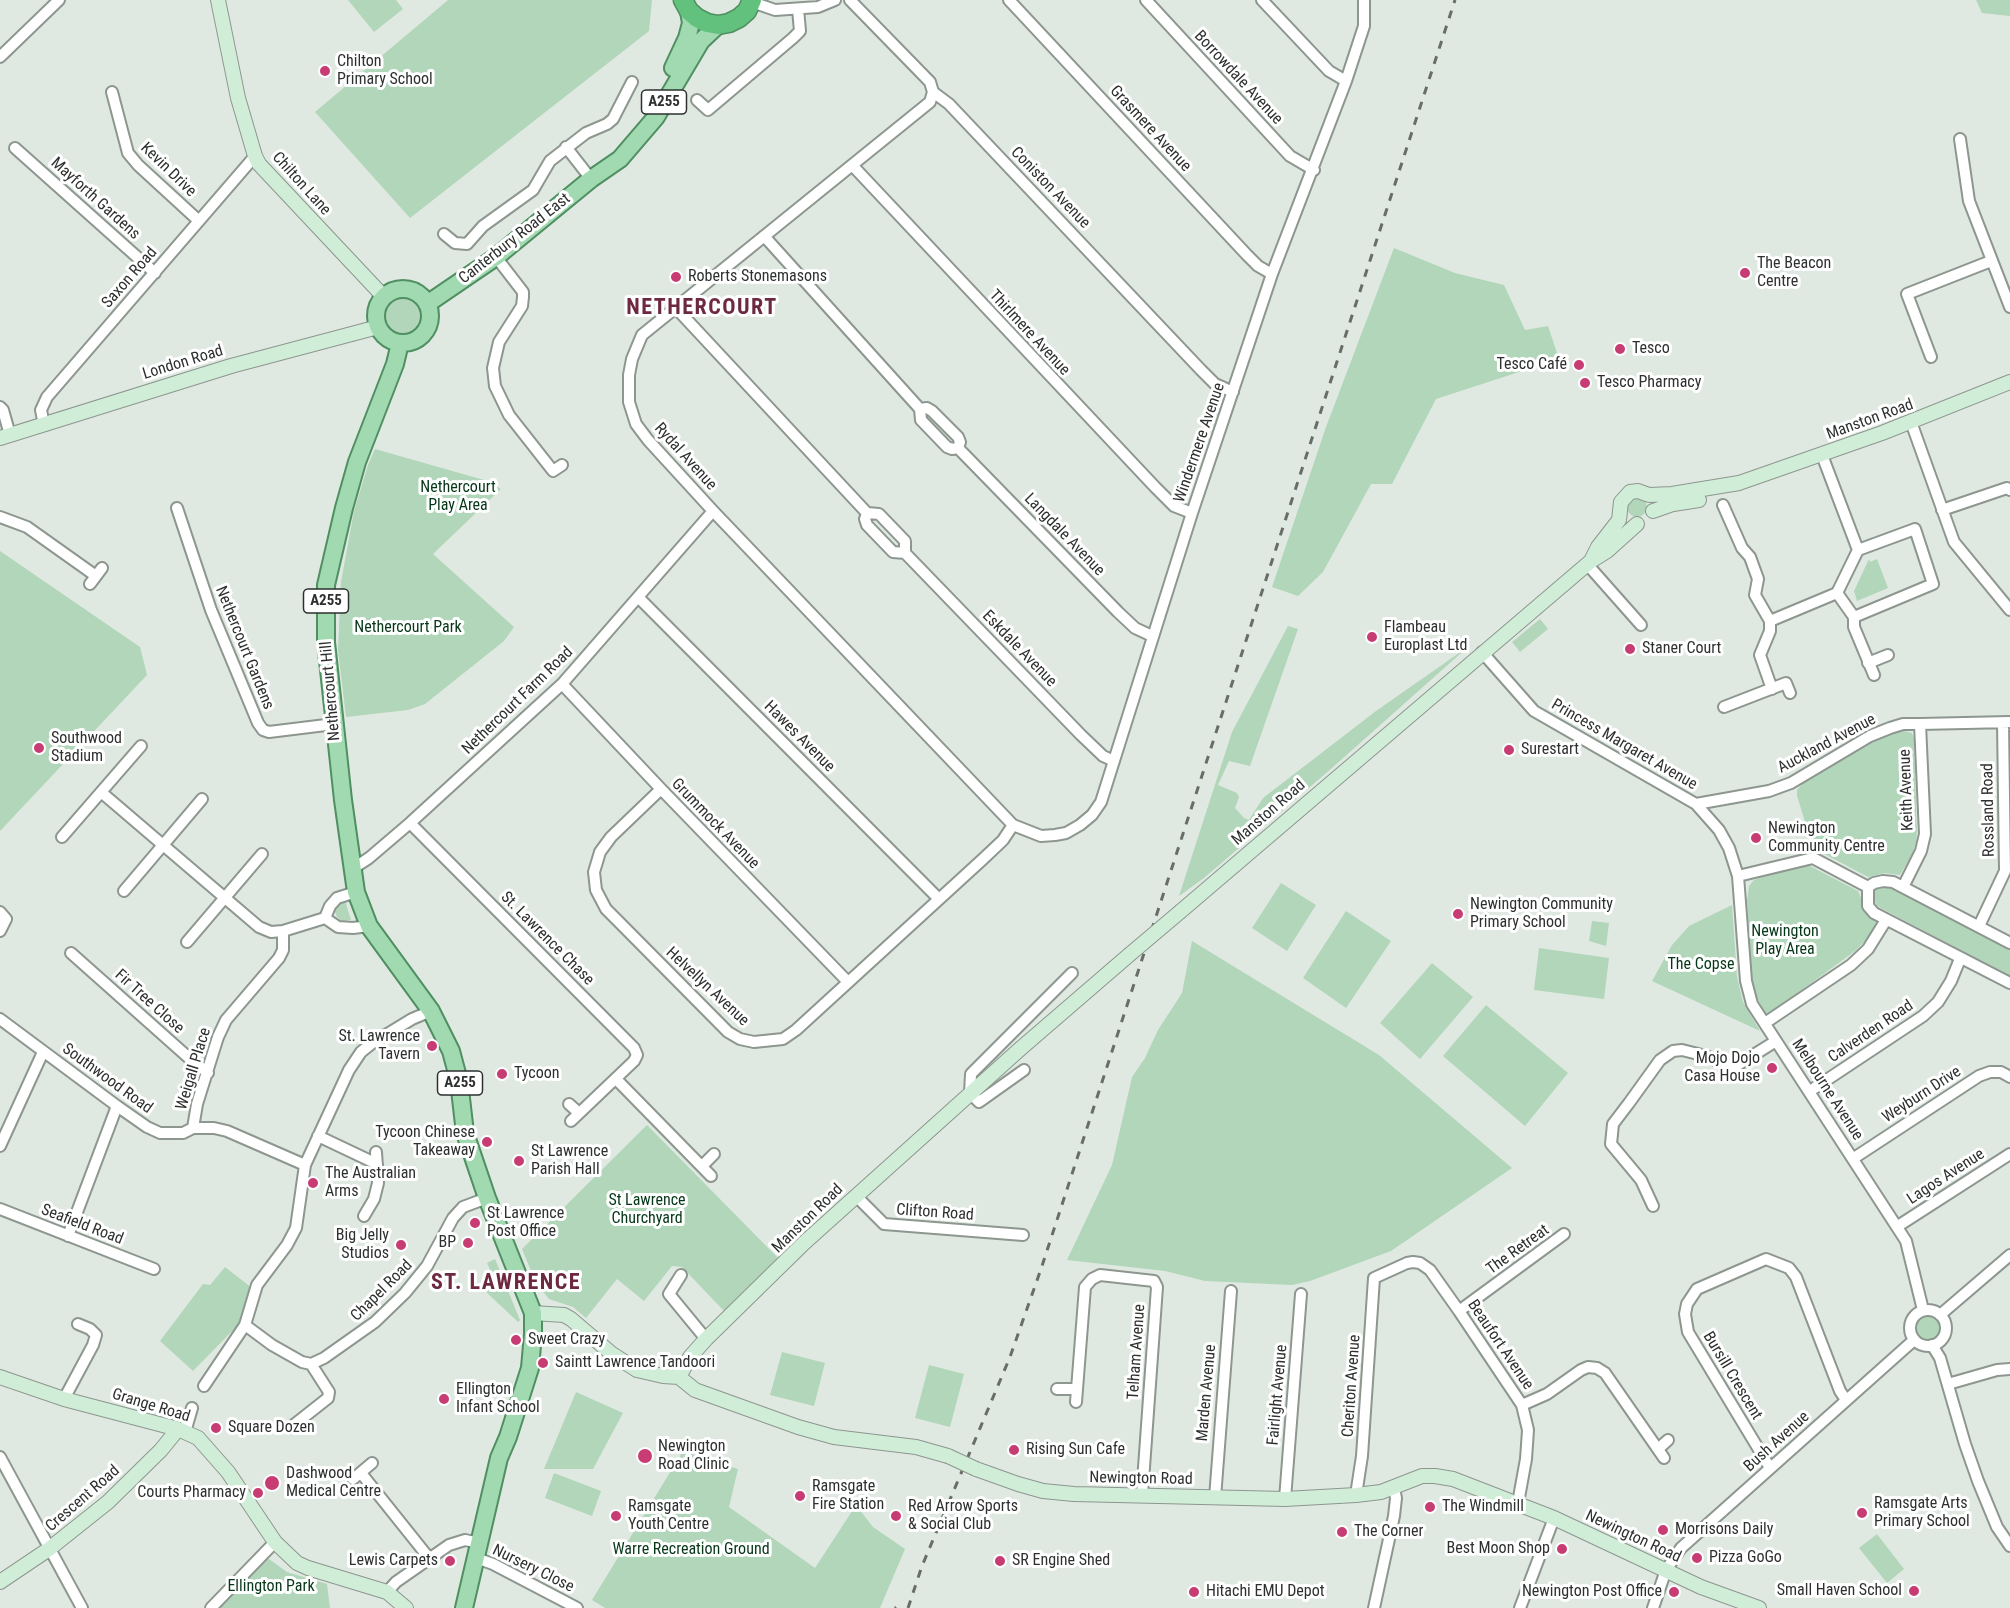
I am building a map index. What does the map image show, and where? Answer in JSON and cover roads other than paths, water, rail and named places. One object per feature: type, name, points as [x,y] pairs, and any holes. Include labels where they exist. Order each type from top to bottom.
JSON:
[{"type":"highway","points":[[686,5],[697,18],[718,25],[739,18],[747,11],[752,1]]},
{"type":"main road","name":"Chilton Lane","points":[[218,0],[238,98],[255,156],[267,172],[384,297]]},
{"type":"main road","name":"Canterbury Road East","points":[[596,175],[649,110],[679,58],[691,23],[686,5]]},
{"type":"main road","name":"Canterbury Road East","points":[[427,304],[496,257],[596,175],[620,159],[656,117],[701,41],[718,25]]},
{"type":"main road","points":[[401,289],[418,294],[427,304],[430,317],[424,333],[411,342],[400,343],[387,338],[378,327],[376,311],[384,297],[401,289]]},
{"type":"main road","name":"London Road","points":[[5,436],[220,369],[378,327]]},
{"type":"main road","name":"Nethercourt Hill","points":[[352,868],[326,642],[326,585],[357,462],[395,364],[400,343]]},
{"type":"main road","name":"Manston Road","points":[[1589,562],[1619,520],[1621,502],[1630,492],[1638,491],[1649,495],[1701,490],[1739,483],[1911,422],[2010,382]]},
{"type":"main road","name":"Manston Road","points":[[679,1377],[690,1357],[706,1339],[856,1196],[970,1093],[1482,652],[1589,562],[1601,556],[1636,524],[1647,520],[1653,511],[1674,504],[1720,496],[1739,483]]},
{"type":"main road","points":[[1649,495],[1653,511]]},
{"type":"main road","points":[[1621,513],[1627,521],[1636,524]]},
{"type":"main road","name":"A255","points":[[352,868],[356,892],[369,926],[430,1011],[451,1050],[459,1081],[465,1133],[487,1198],[532,1313],[530,1368],[499,1458],[464,1608]]},
{"type":"main road","name":"Newington Road","points":[[532,1313],[564,1315],[572,1319],[612,1354],[637,1370],[679,1377],[694,1390],[818,1434],[916,1447],[948,1456],[976,1469],[1043,1491],[1101,1495],[1285,1499],[1356,1495],[1394,1488],[1422,1476],[1453,1479],[1554,1518],[1701,1587],[1755,1607]]},
{"type":"main road","name":"Grange Road","points":[[0,1377],[64,1399],[181,1431],[198,1438],[217,1458],[275,1542],[297,1563],[387,1592],[406,1608]]},
{"type":"main road","name":"Crescent Road","points":[[0,1582],[49,1549],[108,1502],[181,1431]]},
{"type":"street","points":[[0,57],[59,0]]},
{"type":"street","points":[[752,1],[775,10],[818,7],[834,0]]},
{"type":"street","name":"Coniston Avenue","points":[[850,0],[930,82],[933,92],[949,104],[1208,377],[1215,384],[1233,392]]},
{"type":"street","name":"Grasmere Avenue","points":[[1009,0],[1258,267],[1272,274]]},
{"type":"street","name":"Borrowdale Avenue","points":[[1146,0],[1290,156],[1314,170]]},
{"type":"street","points":[[1262,0],[1329,71],[1346,81]]},
{"type":"street","name":"Windermere Avenue","points":[[1013,825],[1041,836],[1066,833],[1092,815],[1101,802],[1152,636],[1272,274],[1314,170],[1346,81],[1364,26],[1364,0]]},
{"type":"street","points":[[697,100],[708,110],[793,38],[800,31],[798,9]]},
{"type":"street","points":[[444,234],[455,243],[467,244],[483,226],[533,190],[550,161],[566,147],[586,133],[614,119],[632,81]]},
{"type":"street","name":"Rydal Avenue","points":[[933,92],[930,102],[642,335],[632,359],[629,375],[629,402],[636,424],[642,432],[713,511],[1013,825]]},
{"type":"street","name":"Kevin Drive","points":[[110,100],[128,153],[199,221]]},
{"type":"street","points":[[1960,140],[1969,201],[2010,307]]},
{"type":"street","points":[[566,147],[596,175]]},
{"type":"street","name":"Mayforth Gardens","points":[[15,148],[155,273]]},
{"type":"street","name":"Saxon Road","points":[[44,425],[41,410],[47,398],[255,156]]},
{"type":"street","name":"Thirlmere Avenue","points":[[852,165],[1155,487],[1174,506],[1192,513]]},
{"type":"street","name":"Langdale Avenue","points":[[764,236],[921,409],[921,420],[947,447],[958,448],[1118,612],[1135,628],[1152,636]]},
{"type":"street","points":[[496,257],[523,291],[524,297],[522,306],[499,342],[493,368],[495,386],[509,415],[553,471],[562,465]]},
{"type":"street","points":[[1931,357],[1907,294],[1991,261]]},
{"type":"street","name":"Eskdale Avenue","points":[[675,307],[867,513],[879,514],[905,541],[905,553]]},
{"type":"street","points":[[0,407],[3,410],[5,436]]},
{"type":"street","points":[[1911,422],[1954,543],[2010,610]]},
{"type":"street","points":[[1822,455],[1858,550]]},
{"type":"street","points":[[1942,510],[2007,488],[2010,490]]},
{"type":"street","points":[[1723,505],[1742,548],[1750,557],[1758,579],[1755,595],[1770,621],[1770,631],[1760,655],[1772,689]]},
{"type":"street","name":"Nethercourt Gardens","points":[[177,508],[211,610],[258,723],[263,730],[269,732],[334,724]]},
{"type":"street","name":"Nethercourt Farm Road","points":[[352,868],[369,858],[410,823],[562,684],[713,511]]},
{"type":"street","name":"Eskdale Avenue","points":[[867,513],[865,519],[873,532],[893,552],[905,553],[1081,735],[1103,756],[1114,761]]},
{"type":"street","points":[[0,517],[27,527],[96,576]]},
{"type":"street","points":[[1770,621],[1837,593],[1858,550],[1915,529],[1933,584],[1854,617]]},
{"type":"street","points":[[1589,562],[1641,625]]},
{"type":"street","points":[[1837,593],[1854,617],[1854,627],[1874,675]]},
{"type":"street","name":"Hawes Avenue","points":[[638,597],[939,899]]},
{"type":"street","name":"Princess Margaret Avenue","points":[[1482,652],[1534,711],[1696,804],[1719,830],[1729,848],[1738,876]]},
{"type":"street","points":[[1868,663],[1888,655]]},
{"type":"street","points":[[1724,708],[1786,683],[1790,693]]},
{"type":"street","name":"Grummock Avenue","points":[[562,684],[848,982]]},
{"type":"street","name":"Auckland Avenue","points":[[1696,804],[1770,791],[1791,783],[1870,736],[1903,724],[2006,723]]},
{"type":"street","name":"Rossland Road","points":[[1978,926],[2005,871],[2006,723]]},
{"type":"street","name":"Keith Avenue","points":[[1903,886],[1921,851],[1925,834],[1920,724]]},
{"type":"street","points":[[62,837],[141,746]]},
{"type":"street","name":"Helvellyn Avenue","points":[[661,789],[611,837],[600,852],[594,872],[596,890],[606,909],[728,1032],[740,1039],[754,1042],[783,1039],[796,1030],[1003,840],[1013,825]]},
{"type":"street","points":[[100,792],[259,927],[271,932],[283,931],[325,918]]},
{"type":"street","points":[[124,891],[202,800]]},
{"type":"street","name":"St. Lawrence Chase","points":[[410,823],[634,1048],[637,1055],[634,1061],[575,1117],[569,1104]]},
{"type":"street","points":[[187,942],[262,854]]},
{"type":"street","points":[[1738,876],[1813,858],[1868,887]]},
{"type":"street","name":"Melbourne Avenue","points":[[1738,876],[1746,981],[1752,1004],[1906,1240],[1923,1310]]},
{"type":"street","points":[[1868,887],[1883,881],[1893,882],[2010,943]]},
{"type":"street","points":[[1868,887],[1868,906],[1874,913],[2010,983]]},
{"type":"street","points":[[325,918],[330,906],[337,898],[356,892]]},
{"type":"street","points":[[325,918],[338,927],[369,926]]},
{"type":"street","points":[[0,931],[7,919]]},
{"type":"street","points":[[1765,1023],[1851,965],[1868,950],[1886,920]]},
{"type":"street","name":"Weigall Place","points":[[193,1128],[197,1104],[218,1037],[226,1020],[279,958],[283,950],[283,931]]},
{"type":"street","name":"Fir Tree Close","points":[[71,953],[208,1073]]},
{"type":"street","name":"Calverden Road","points":[[1810,1091],[1923,1016],[1938,1002],[1951,981],[1960,959]]},
{"type":"street","name":"Manston Road","points":[[970,1093],[971,1074],[1072,973]]},
{"type":"street","points":[[204,1386],[245,1325],[257,1285],[288,1245],[297,1228],[305,1165],[349,1070],[361,1052],[371,1044],[412,1019],[430,1011]]},
{"type":"street","name":"Southwood Road","points":[[0,1019],[117,1106],[160,1133],[183,1133],[193,1128],[214,1128],[227,1131],[305,1165]]},
{"type":"street","points":[[1653,1206],[1641,1180],[1611,1144],[1613,1124],[1660,1060],[1673,1051],[1682,1050],[1736,1066],[1776,1041]]},
{"type":"street","points":[[1,1141],[43,1052]]},
{"type":"street","points":[[970,1093],[979,1102],[1024,1070]]},
{"type":"street","name":"Weyburn Drive","points":[[1854,1158],[1979,1076],[1990,1072],[2001,1072],[2010,1077]]},
{"type":"street","points":[[616,1079],[711,1176]]},
{"type":"street","points":[[68,1236],[117,1106]]},
{"type":"street","points":[[318,1136],[377,1164]]},
{"type":"street","points":[[364,1216],[374,1199],[378,1183],[376,1152]]},
{"type":"street","points":[[702,1166],[714,1154]]},
{"type":"street","name":"Lagos Avenue","points":[[1898,1227],[2010,1154]]},
{"type":"street","name":"Clifton Road","points":[[856,1196],[884,1224],[1023,1235]]},
{"type":"street","name":"Chapel Road","points":[[311,1364],[344,1346],[375,1322],[405,1293],[427,1266],[453,1218],[463,1207],[487,1198]]},
{"type":"street","name":"Seafield Road","points":[[0,1209],[154,1269]]},
{"type":"street","name":"The Retreat","points":[[1459,1311],[1564,1234]]},
{"type":"street","points":[[1940,1315],[2010,1255]]},
{"type":"street","name":"Bursill Crescent","points":[[1770,1468],[1688,1332],[1685,1314],[1687,1304],[1698,1288],[1766,1259],[1789,1268],[1796,1277],[1846,1400]]},
{"type":"street","name":"Beaufort Avenue","points":[[1374,1278],[1407,1263],[1420,1263],[1430,1270],[1522,1405],[1528,1430],[1526,1460],[1518,1503]]},
{"type":"street","points":[[681,1275],[669,1294],[706,1339]]},
{"type":"street","name":"Telham Avenue","points":[[1076,1402],[1085,1287],[1092,1279],[1100,1275],[1154,1281],[1157,1287],[1142,1495]]},
{"type":"street","name":"Cheriton Avenue","points":[[1356,1495],[1362,1456],[1374,1278]]},
{"type":"street","name":"Marden Avenue","points":[[1215,1498],[1231,1291]]},
{"type":"street","name":"Fairlight Avenue","points":[[1285,1499],[1301,1294]]},
{"type":"street","points":[[1923,1310],[1935,1311],[1944,1319],[1946,1330],[1941,1340],[1932,1346],[1922,1345],[1911,1335],[1910,1323],[1917,1313],[1923,1310]]},
{"type":"street","points":[[64,1399],[90,1352],[96,1335],[90,1329],[78,1324]]},
{"type":"street","points":[[245,1325],[290,1356],[311,1364],[329,1392],[328,1398],[290,1428]]},
{"type":"street","name":"Bush Avenue","points":[[1653,1608],[1665,1570],[1681,1548],[1914,1340]]},
{"type":"street","points":[[1932,1346],[1940,1358],[1978,1480],[1997,1527],[2010,1546]]},
{"type":"street","points":[[1522,1405],[1547,1394],[1588,1367],[1597,1368],[1605,1373],[1622,1409],[1660,1453],[1668,1440]]},
{"type":"street","points":[[1948,1384],[1997,1370],[2010,1369]]},
{"type":"street","points":[[1057,1389],[1077,1389]]},
{"type":"street","points":[[181,1431],[192,1408]]},
{"type":"street","points":[[0,1457],[82,1608]]},
{"type":"street","points":[[372,1463],[357,1476],[429,1558]]},
{"type":"street","points":[[1374,1608],[1394,1516],[1394,1488]]},
{"type":"street","points":[[1520,1608],[1554,1518]]},
{"type":"street","points":[[387,1592],[396,1582],[449,1545],[461,1541],[478,1551]]},
{"type":"street","points":[[211,1608],[275,1542]]},
{"type":"street","name":"Nursery Close","points":[[478,1551],[493,1564],[577,1608]]},
{"type":"railway","points":[[908,1608],[922,1566],[1010,1357],[1041,1269],[1455,0]]},
{"type":"place","name":"Chilton Primary School","points":[[325,71]]},
{"type":"place","name":"The Beacon Centre","points":[[1745,273]]},
{"type":"place","name":"Roberts Stonemasons","points":[[676,277]]},
{"type":"place","name":"Tesco","points":[[1620,349]]},
{"type":"place","name":"Tesco Café","points":[[1579,365]]},
{"type":"place","name":"Tesco Pharmacy","points":[[1585,383]]},
{"type":"place","name":"Flambeau Europlast Ltd","points":[[1372,637]]},
{"type":"place","name":"Staner Court","points":[[1630,649]]},
{"type":"place","name":"Southwood Stadium","points":[[39,748]]},
{"type":"place","name":"Surestart","points":[[1509,750]]},
{"type":"place","name":"Newington Community Centre","points":[[1756,838]]},
{"type":"place","name":"Newington Community Primary School","points":[[1458,914]]},
{"type":"place","name":"St. Lawrence Tavern","points":[[432,1046]]},
{"type":"place","name":"Mojo Dojo Casa House","points":[[1772,1068]]},
{"type":"place","name":"Tycoon","points":[[502,1074]]},
{"type":"place","name":"Tycoon Chinese Takeaway","points":[[487,1142]]},
{"type":"place","name":"St Lawrence Parish Hall","points":[[519,1161]]},
{"type":"place","name":"The Australian Arms","points":[[313,1183]]},
{"type":"place","name":"St Lawrence Post Office","points":[[475,1223]]},
{"type":"place","name":"BP","points":[[468,1243]]},
{"type":"place","name":"Big Jelly Studios","points":[[401,1245]]},
{"type":"place","name":"Sweet Crazy","points":[[516,1340]]},
{"type":"place","name":"Saintt Lawrence Tandoori","points":[[543,1363]]},
{"type":"place","name":"Ellington Infant School","points":[[444,1399]]},
{"type":"place","name":"Square Dozen","points":[[216,1428]]},
{"type":"place","name":"Rising Sun Cafe","points":[[1014,1450]]},
{"type":"place","name":"Newington Road Clinic","points":[[645,1456]]},
{"type":"place","name":"Dashwood Medical Centre","points":[[272,1483]]},
{"type":"place","name":"Courts Pharmacy","points":[[258,1493]]},
{"type":"place","name":"Ramsgate Fire Station","points":[[800,1496]]},
{"type":"place","name":"The Windmill","points":[[1430,1507]]},
{"type":"place","name":"Ramsgate Arts Primary School","points":[[1862,1513]]},
{"type":"place","name":"Ramsgate Youth Centre","points":[[616,1516]]},
{"type":"place","name":"Red Arrow Sports & Social Club","points":[[896,1516]]},
{"type":"place","name":"Morrisons Daily","points":[[1663,1530]]},
{"type":"place","name":"The Corner","points":[[1342,1532]]},
{"type":"place","name":"Best Moon Shop","points":[[1562,1549]]},
{"type":"place","name":"Pizza GoGo","points":[[1697,1558]]},
{"type":"place","name":"Lewis Carpets","points":[[450,1561]]},
{"type":"place","name":"SR Engine Shed","points":[[1000,1561]]},
{"type":"place","name":"Small Haven School","points":[[1914,1591]]},
{"type":"place","name":"Hitachi EMU Depot","points":[[1194,1592]]},
{"type":"place","name":"Newington Post Office","points":[[1674,1592]]},
{"type":"district","name":"NETHERCOURT","points":[[702,308]]},
{"type":"district","name":"ST. LAWRENCE","points":[[506,1283]]},
{"type":"park label","name":"Nethercourt Play Area","points":[[458,497]]},
{"type":"park label","name":"Nethercourt Park","points":[[408,628]]},
{"type":"park label","name":"Newington Play Area","points":[[1785,941]]},
{"type":"park label","name":"The Copse","points":[[1701,965]]},
{"type":"park label","name":"St Lawrence Churchyard","points":[[647,1210]]},
{"type":"park label","name":"Warre Recreation Ground","points":[[691,1550]]},
{"type":"park label","name":"Ellington Park","points":[[271,1587]]}]
